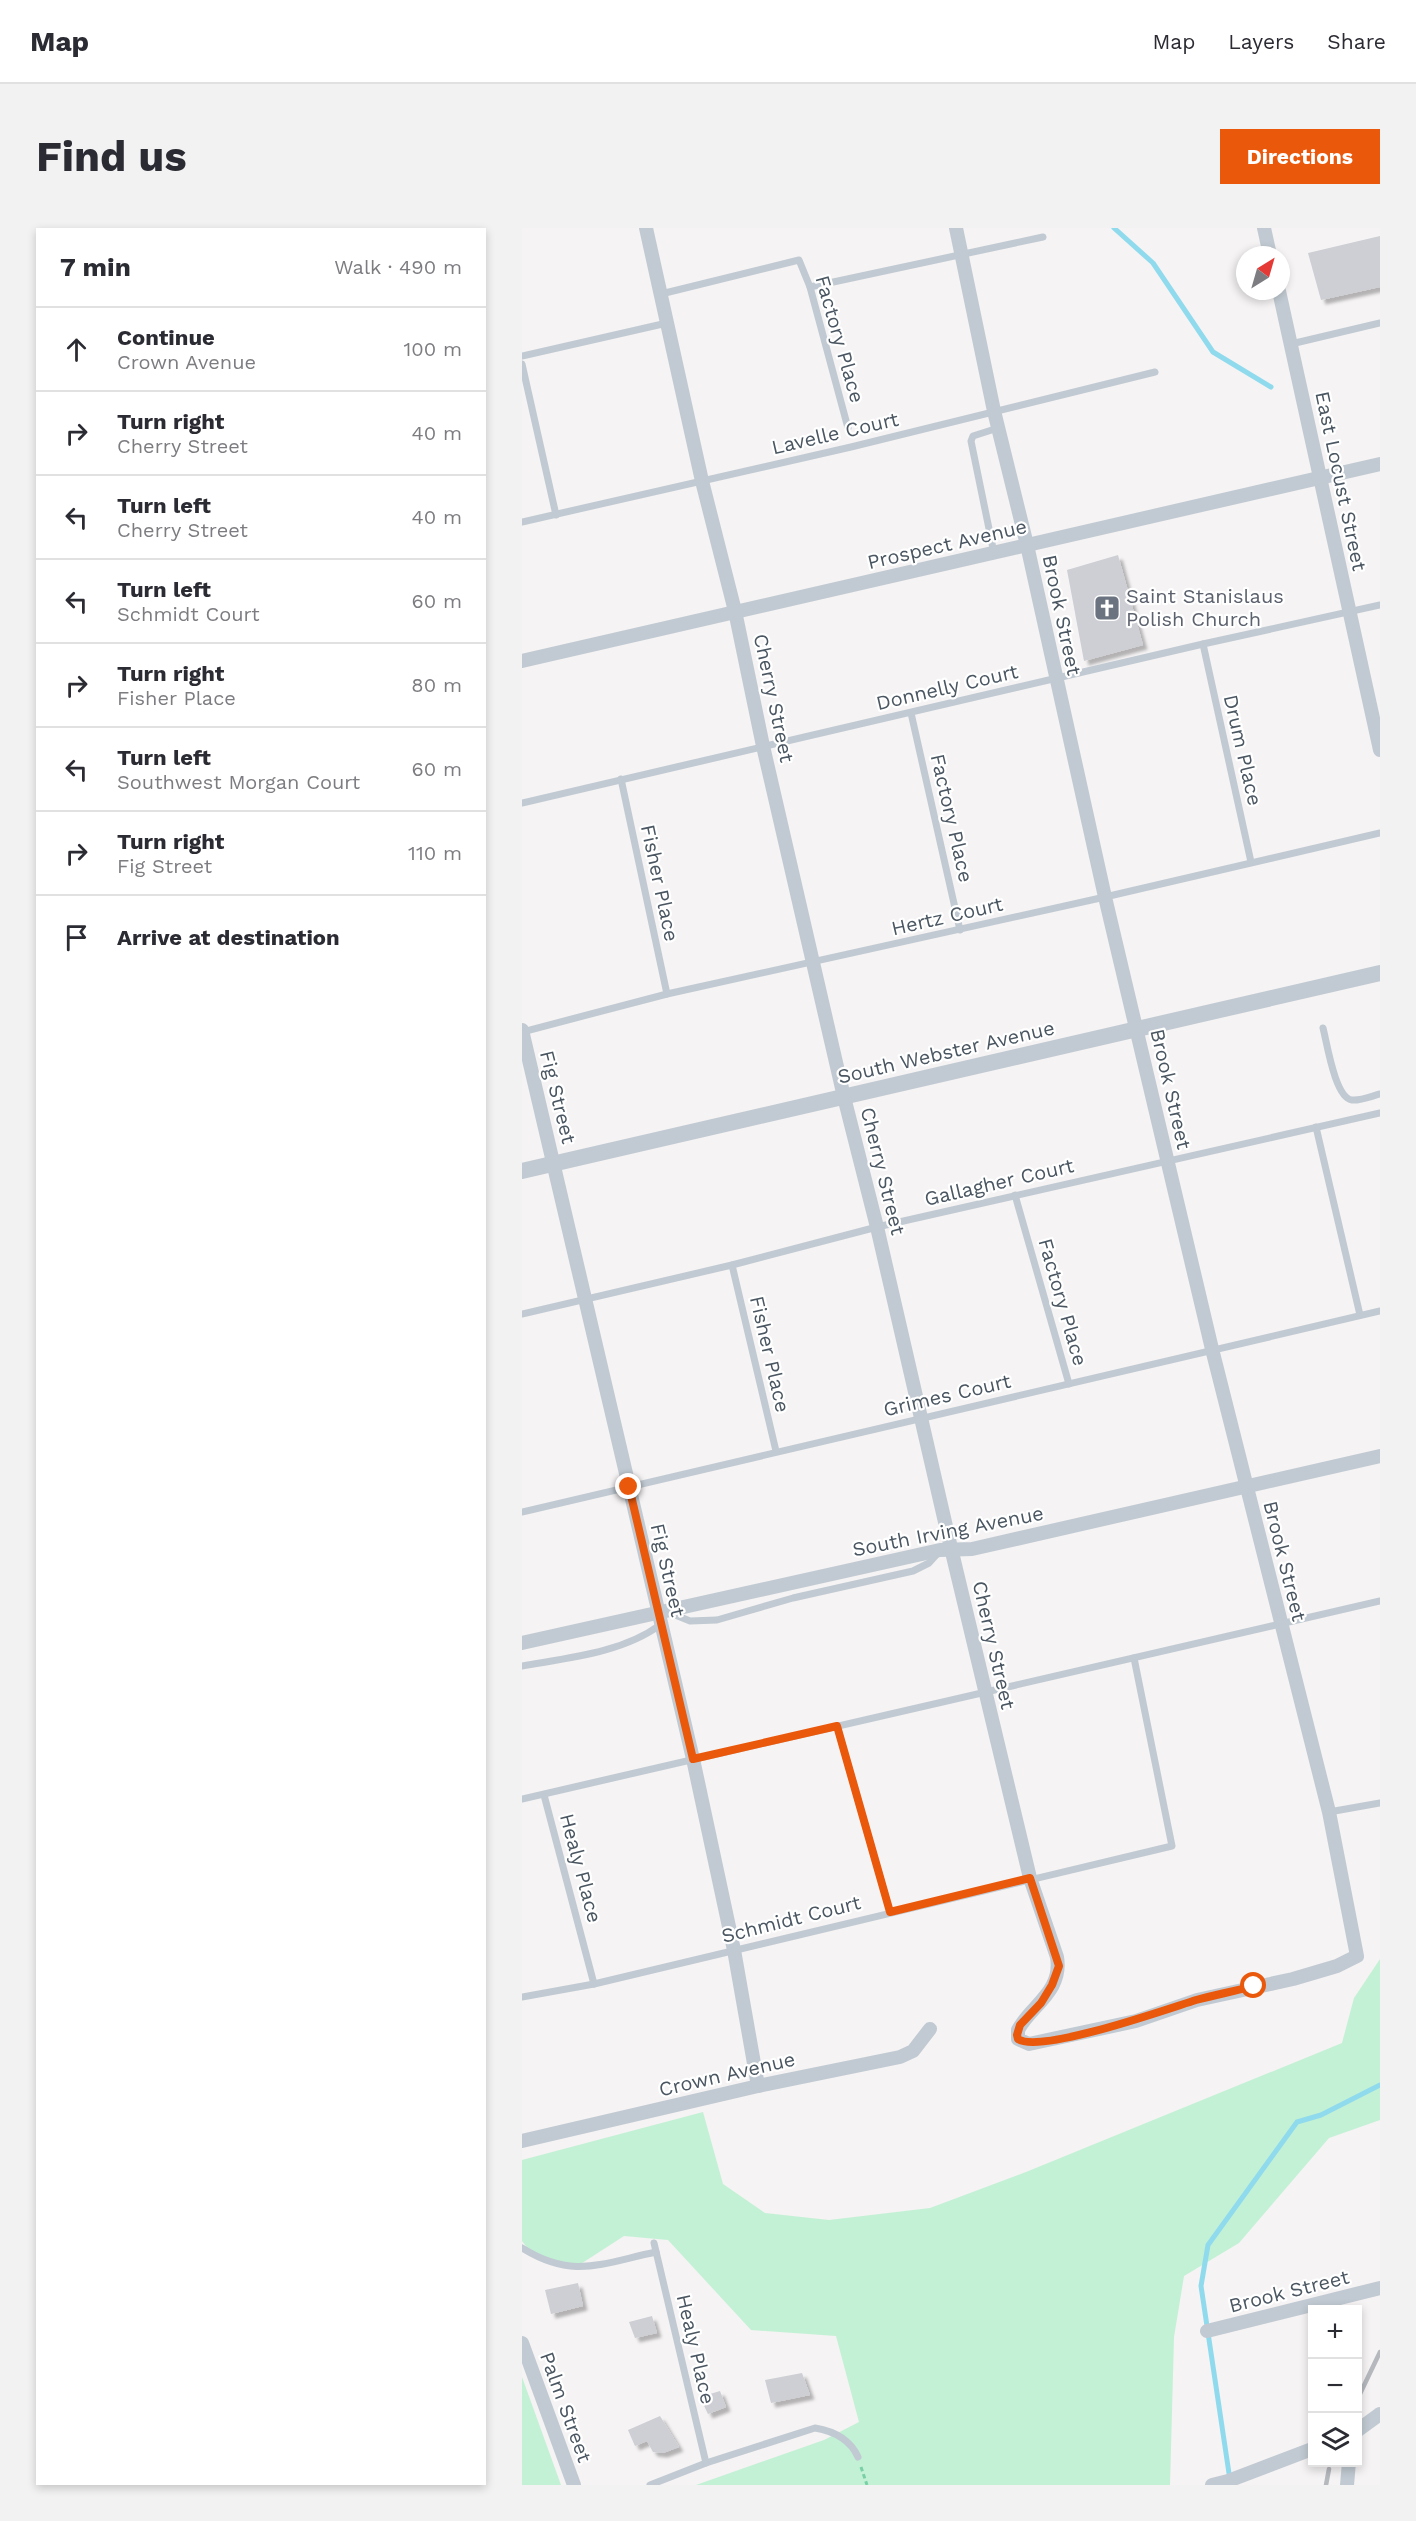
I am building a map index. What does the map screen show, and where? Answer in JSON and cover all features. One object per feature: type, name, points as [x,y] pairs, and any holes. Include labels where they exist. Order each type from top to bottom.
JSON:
[{"type":"street","name":"Cherry Street","points":[[646,228],[844,1097],[877,1227],[920,1418],[946,1549],[985,1693],[1030,1878],[1059,1966],[1052,1985],[1041,2003],[1020,2025],[1018,2039]]},
{"type":"street","name":"Brook Street","points":[[956,228],[994,411],[1027,545],[1105,897],[1212,1349],[1329,1812],[1357,1956],[1337,1966],[1293,1979],[1197,2000],[1136,2021],[1029,2044],[1018,2039]]},
{"type":"street","points":[[1264,228],[1268,246]]},
{"type":"street","name":"East Locust Street","points":[[1281,300],[1380,750]]},
{"type":"street","name":"Prospect Avenue","points":[[522,661],[1380,464]]},
{"type":"street","name":"South Webster Avenue","points":[[522,1171],[1380,973]]},
{"type":"street","name":"Fig Street","points":[[522,1031],[693,1759],[734,1950],[758,2086]]},
{"type":"street","name":"South Irving Avenue","points":[[522,1643],[661,1616],[946,1549],[972,1549],[1380,1456]]},
{"type":"street","name":"Crown Avenue","points":[[522,2142],[758,2086],[900,2057],[913,2050],[930,2030]]},
{"type":"street","name":"Brook Street","points":[[1207,2331],[1380,2288]]},
{"type":"street","name":"Palm Street","points":[[522,2343],[574,2485]]},
{"type":"street","points":[[1362,2427],[1380,2414]]},
{"type":"street","points":[[1212,2485],[1308,2451]]},
{"type":"street","points":[[1347,2485],[1349,2467]]},
{"type":"lane","points":[[810,287],[1043,237]]},
{"type":"lane","name":"Factory Place","points":[[661,294],[799,260],[810,287],[849,428]]},
{"type":"lane","points":[[522,356],[667,323]]},
{"type":"lane","points":[[1291,344],[1380,323]]},
{"type":"lane","points":[[522,364],[556,515]]},
{"type":"lane","name":"Lavelle Court","points":[[522,522],[1155,372]]},
{"type":"lane","points":[[994,553],[971,441],[974,436],[998,428]]},
{"type":"lane","name":"Donnelly Court","points":[[522,803],[1380,605]]},
{"type":"lane","name":"Drum Place","points":[[1203,644],[1251,862]]},
{"type":"lane","name":"Factory Place","points":[[911,713],[960,930]]},
{"type":"lane","name":"Fisher Place","points":[[621,779],[667,994]]},
{"type":"lane","name":"Hertz Court","points":[[522,1031],[667,994],[960,930],[1380,833]]},
{"type":"lane","points":[[1323,1028],[1337,1084],[1345,1097],[1352,1100],[1380,1094]]},
{"type":"lane","name":"Gallagher Court","points":[[522,1314],[732,1265],[877,1227],[1380,1113]]},
{"type":"lane","points":[[1316,1127],[1360,1315]]},
{"type":"lane","name":"Factory Place","points":[[1015,1195],[1069,1383]]},
{"type":"lane","name":"Fisher Place","points":[[732,1265],[776,1451]]},
{"type":"lane","name":"Grimes Court","points":[[522,1512],[1380,1311]]},
{"type":"lane","points":[[522,1666],[631,1642],[661,1616],[690,1622],[717,1620],[793,1599],[912,1571],[929,1563],[946,1549]]},
{"type":"lane","points":[[522,1799],[1380,1600]]},
{"type":"lane","name":"Schmidt Court","points":[[522,1997],[594,1984],[1030,1878],[1172,1846],[1134,1658]]},
{"type":"lane","points":[[837,1726],[890,1912]]},
{"type":"lane","name":"Healy Place","points":[[544,1795],[594,1984]]},
{"type":"lane","points":[[1329,1812],[1380,1803]]},
{"type":"lane","name":"Healy Place","points":[[654,2243],[706,2463]]},
{"type":"lane","points":[[522,2248],[553,2264],[576,2267],[604,2264],[656,2252]]},
{"type":"lane","points":[[650,2485],[706,2463],[815,2428],[831,2431],[841,2437],[858,2457]]},
{"type":"path","points":[[858,2457],[867,2485]]},
{"type":"green space","points":[[1380,1959],[1380,2120],[1329,2138],[1239,2243],[1184,2276],[1174,2337],[1170,2485],[696,2485],[824,2440],[859,2422],[836,2336],[751,2330],[668,2240],[624,2236],[576,2267],[532,2254],[522,2241],[522,2160],[703,2112],[723,2184],[765,2213],[829,2220],[930,2208],[1026,2172],[1342,2043],[1354,1998]]},
{"type":"green space","points":[[522,2377],[561,2485],[522,2485]]},
{"type":"building","points":[[1380,236],[1380,287],[1321,300],[1308,253]]},
{"type":"building","points":[[1118,555],[1143,645],[1084,661],[1067,570]]},
{"type":"building","points":[[578,2283],[583,2306],[551,2314],[545,2290]]},
{"type":"building","points":[[652,2316],[657,2333],[635,2338],[629,2322]]},
{"type":"building","points":[[802,2373],[810,2395],[771,2403],[765,2380]]},
{"type":"building","points":[[720,2391],[726,2407],[708,2414],[700,2397]]},
{"type":"building","points":[[660,2416],[679,2447],[663,2453],[653,2452],[647,2441],[635,2446],[628,2430]]},
{"type":"waterway","points":[[1114,228],[1153,263],[1213,352],[1271,387]]},
{"type":"waterway","points":[[1230,2480],[1201,2286],[1208,2245],[1297,2122],[1321,2115],[1380,2085]]},
{"type":"railway","points":[[1362,2390],[1380,2352]]},
{"type":"railway","points":[[1326,2485],[1329,2469]]},
{"type":"place","name":"Saint Stanislaus Polish Church","points":[[1107,608]]},
{"type":"route","points":[[629,1487],[693,1759],[837,1726],[890,1912],[1030,1878],[1059,1966],[1052,1985],[1041,2003],[1020,2025],[1017,2035],[1023,2043],[1029,2044],[1136,2021],[1197,2000],[1254,1986]]}]
